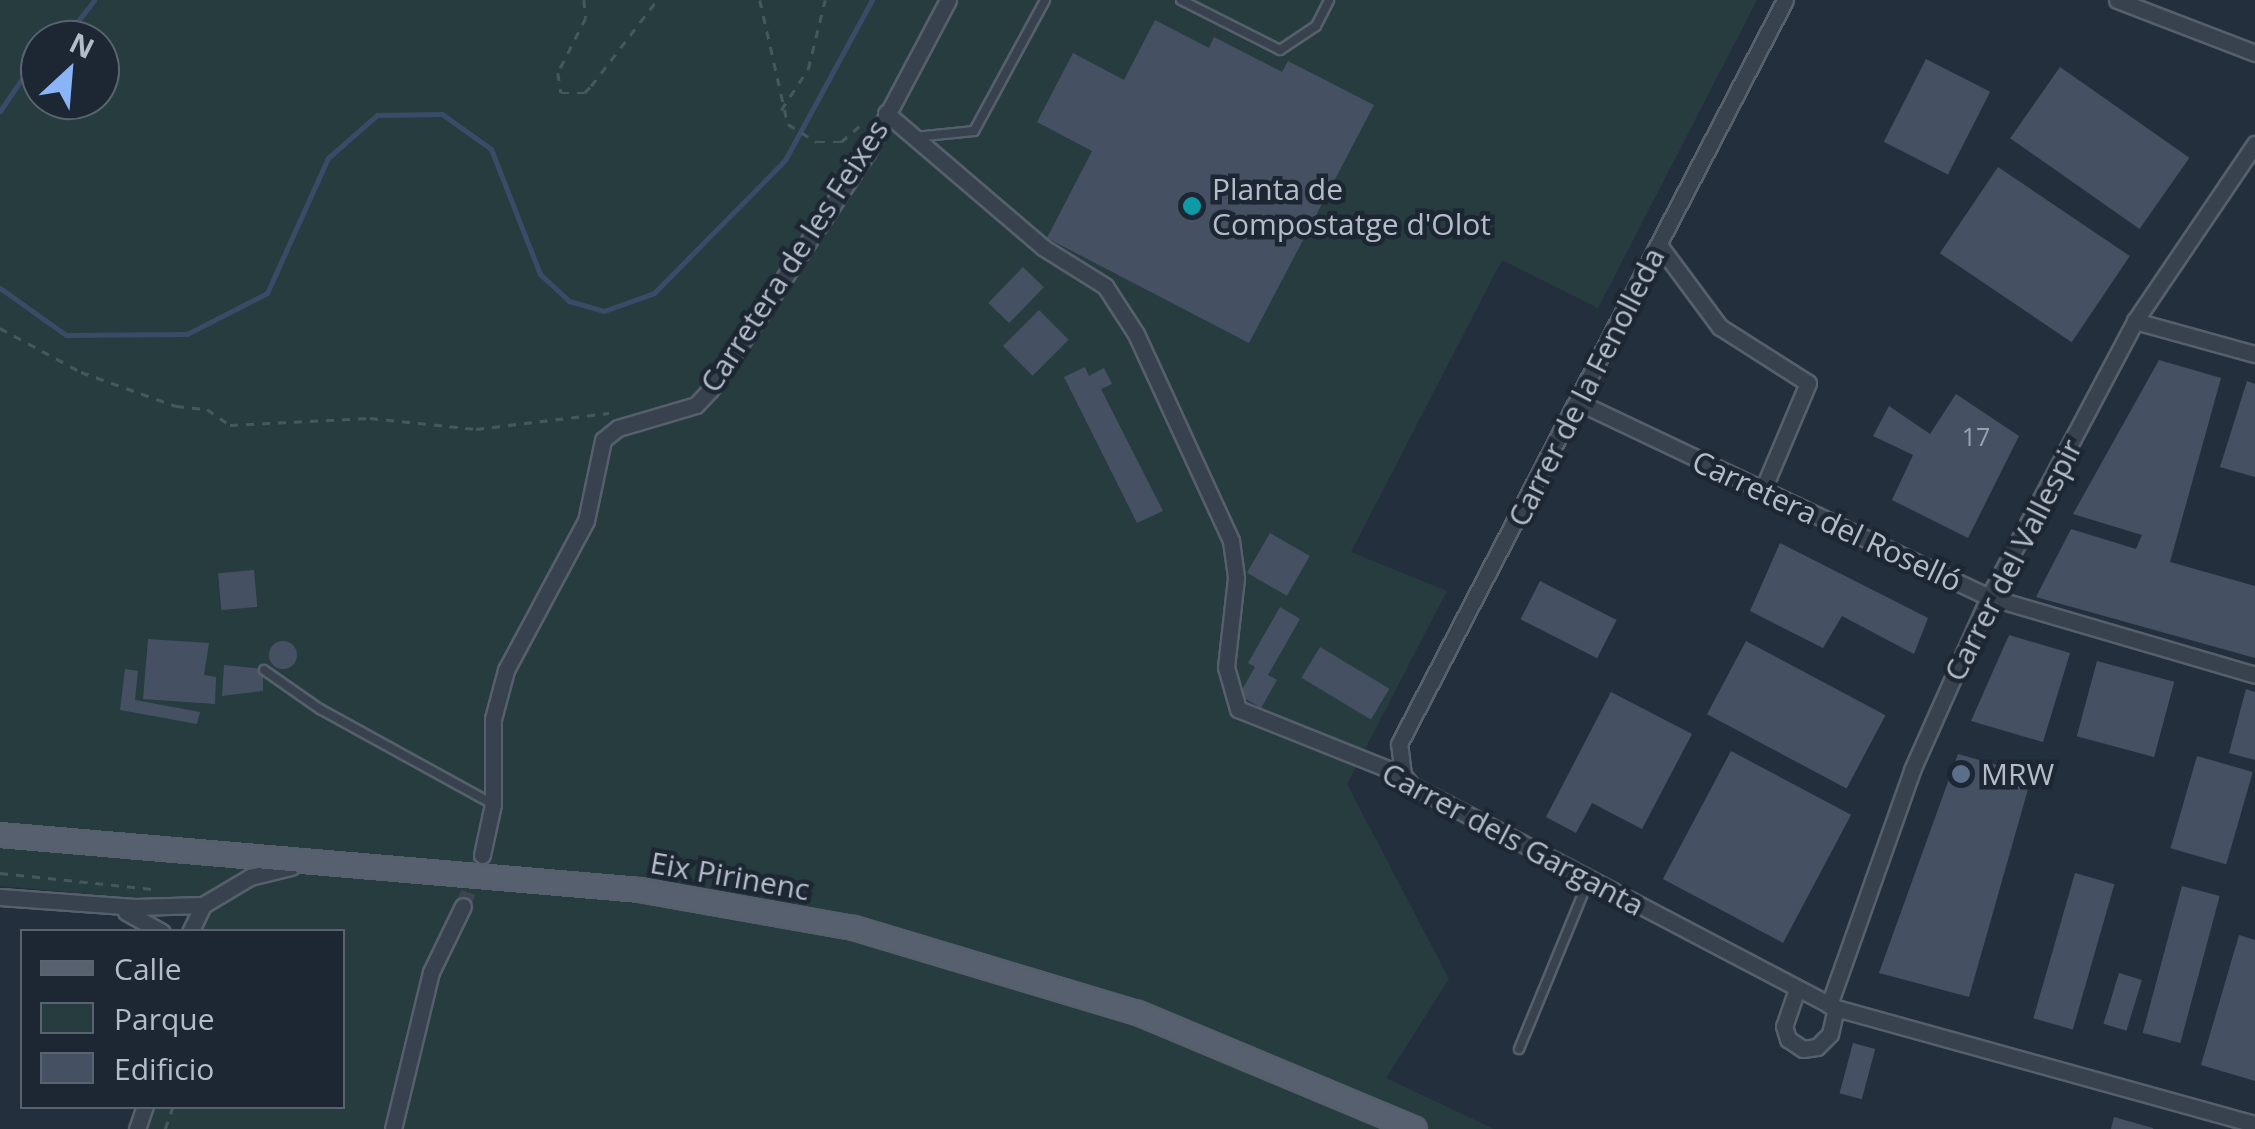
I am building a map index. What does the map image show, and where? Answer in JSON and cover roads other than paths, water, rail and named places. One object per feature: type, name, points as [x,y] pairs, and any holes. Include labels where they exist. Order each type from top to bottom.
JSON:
[{"type":"main road","name":"Eix Pirinenc","points":[[0,835],[640,890],[873,932],[1138,1013],[1415,1129]]},
{"type":"street","name":"Carretera de les Feixes","points":[[482,855],[492,804],[493,719],[506,670],[586,522],[603,440],[618,428],[702,400],[834,205],[878,114],[948,0]]},
{"type":"street","name":"Carrer de la Fenolleda","points":[[1403,775],[1399,744],[1786,0]]},
{"type":"street","points":[[2117,0],[2255,53]]},
{"type":"street","name":"Carrer dels Garganta","points":[[878,114],[915,137],[1044,248],[1105,286],[1136,334],[1231,541],[1236,578],[1226,667],[1238,709],[1403,775],[1588,879],[1832,1006],[2255,1124]]},
{"type":"street","name":"Carrer del Vallespir","points":[[1832,1006],[1912,770],[1989,597],[2135,322],[2255,144]]},
{"type":"street","points":[[1659,246],[1720,327],[1808,382],[1762,492]]},
{"type":"street","points":[[2135,322],[2255,354]]},
{"type":"street","name":"Carretera del Roselló","points":[[1578,402],[1989,597],[2255,674]]},
{"type":"street","points":[[0,897],[88,904],[203,905],[266,871],[328,864]]},
{"type":"street","points":[[88,904],[144,918],[158,929]]},
{"type":"street","points":[[191,929],[203,905]]},
{"type":"street","points":[[393,1129],[431,972],[462,906]]},
{"type":"street","points":[[1797,990],[1784,1026],[1788,1040],[1803,1049],[1817,1047],[1830,1034],[1832,1006]]},
{"type":"lane","points":[[915,137],[974,131],[1045,0]]},
{"type":"lane","points":[[1181,0],[1280,50],[1316,26],[1329,0]]},
{"type":"lane","points":[[264,670],[320,709],[492,804]]},
{"type":"lane","points":[[1519,1049],[1588,879]]},
{"type":"waterway","points":[[79,20],[94,0]]},
{"type":"waterway","points":[[0,288],[66,335],[187,334],[267,293],[328,158],[377,115],[442,114],[491,149],[540,274],[569,301],[604,311],[654,293],[785,160],[872,0]]},
{"type":"waterway","points":[[0,111],[20,82]]},
{"type":"tunnel","points":[[463,906],[482,855]]},
{"type":"place","name":"Planta de Compostatge d'Olot","points":[[1192,206]]},
{"type":"place","name":"MRW","points":[[1961,774]]}]
